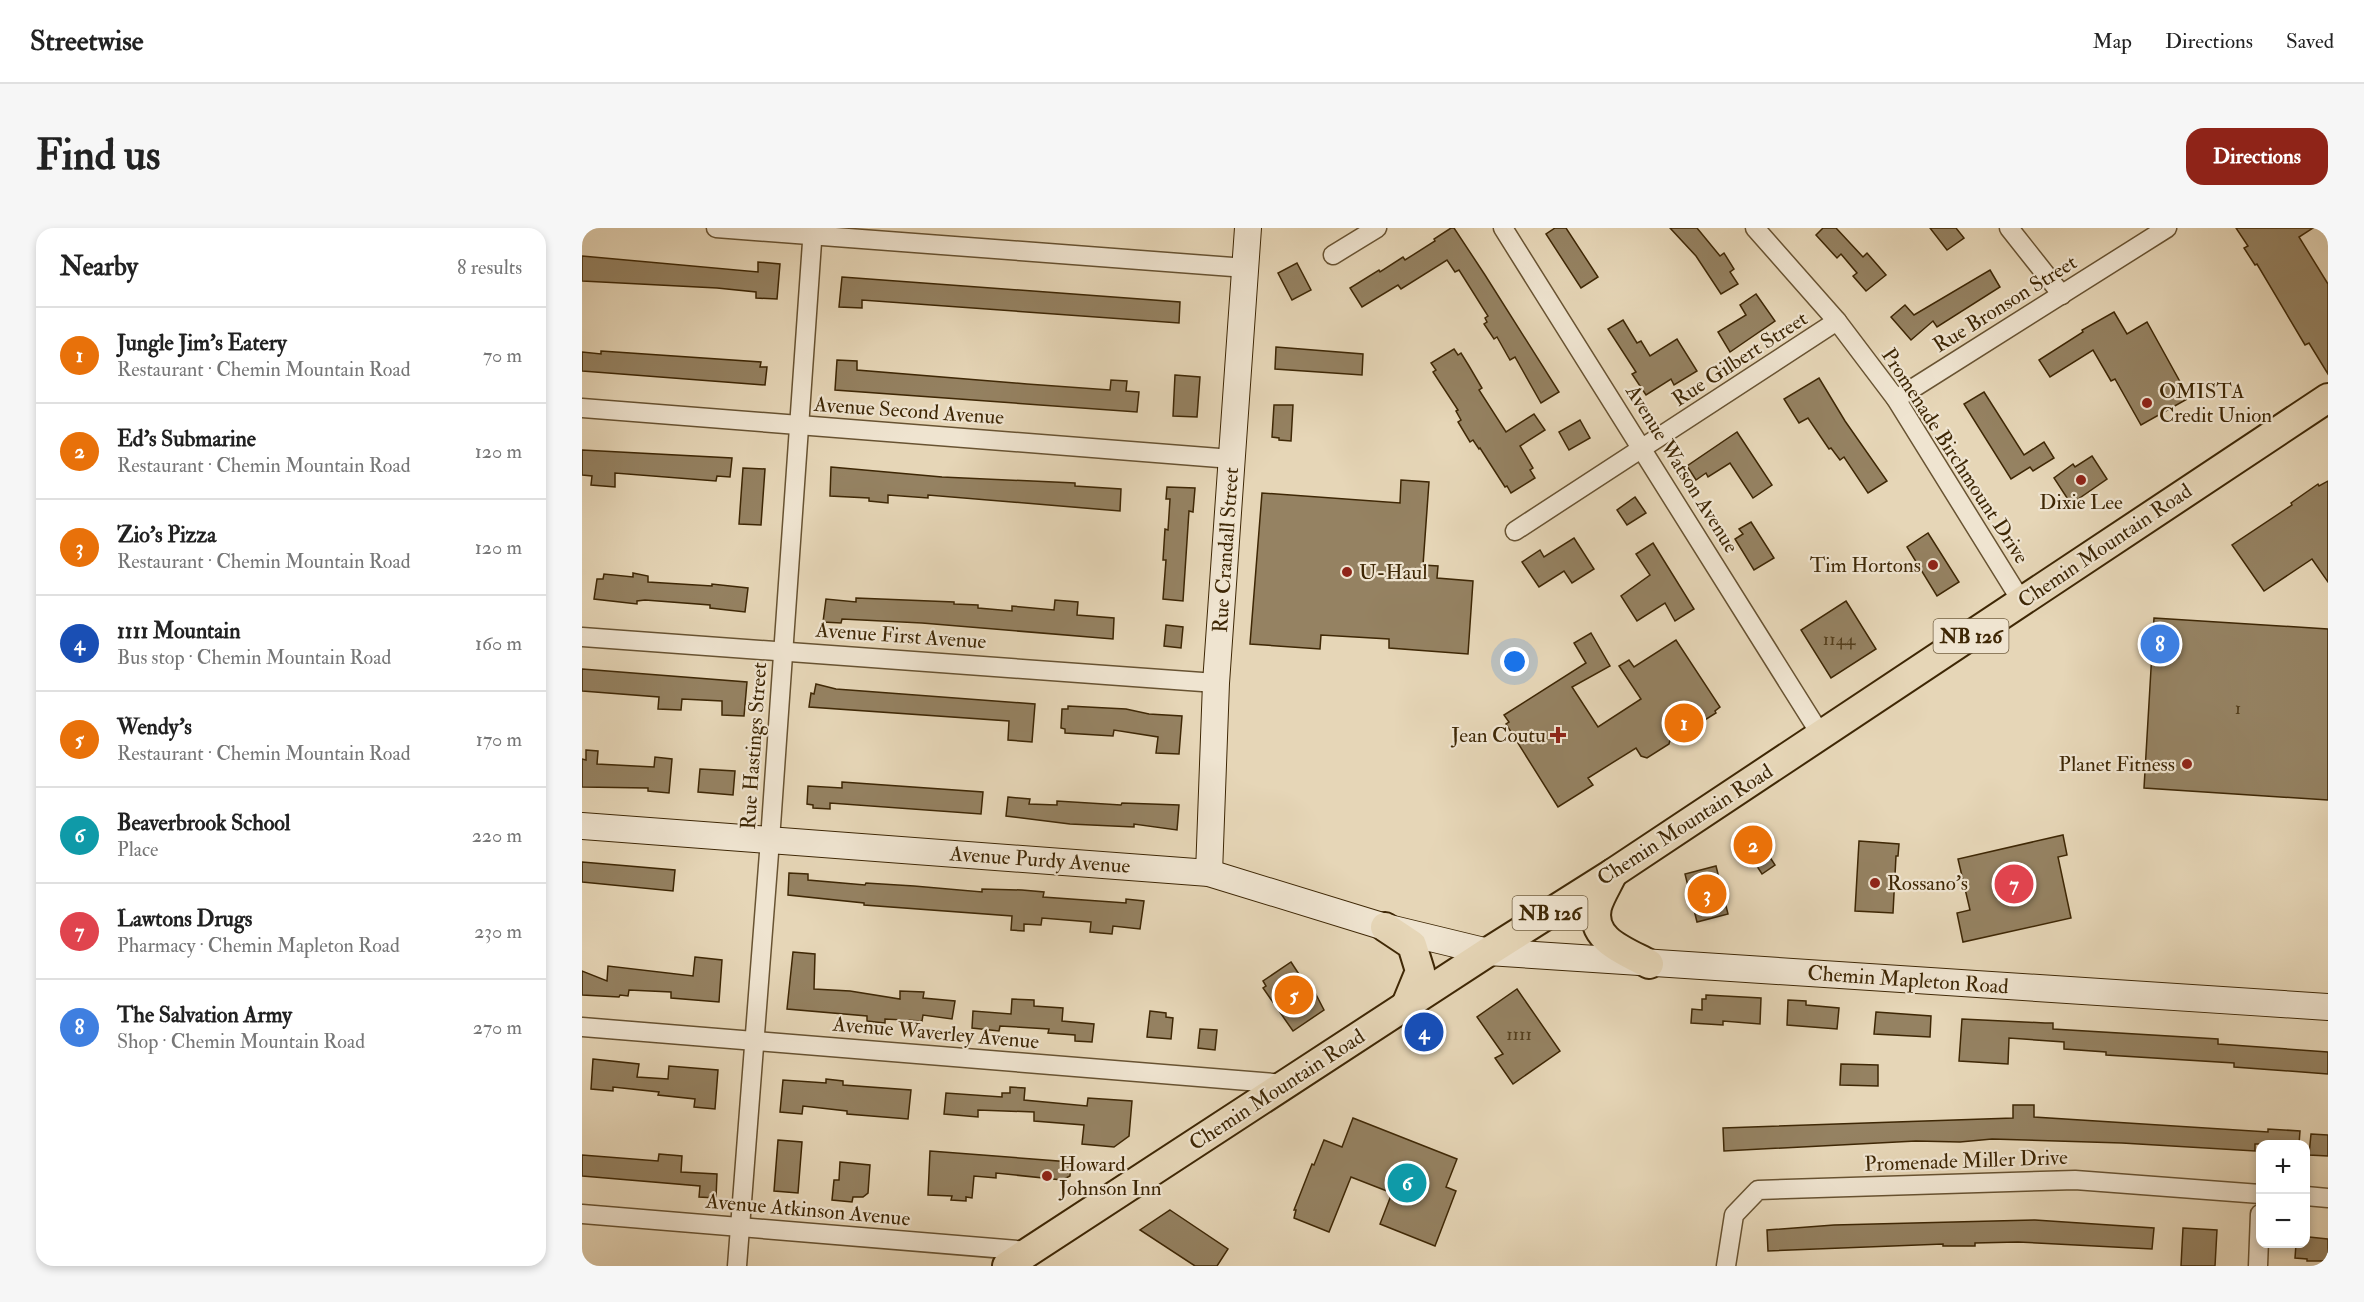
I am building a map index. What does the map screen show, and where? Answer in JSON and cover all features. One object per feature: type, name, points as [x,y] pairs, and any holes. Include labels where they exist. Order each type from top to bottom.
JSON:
[{"type":"main road","name":"Chemin Mountain Road","points":[[1019,1259],[1406,1005],[1613,873],[2328,398]]},
{"type":"main road","points":[[1613,873],[1597,908],[1599,928],[1610,944],[1649,964]]},
{"type":"main road","points":[[1385,927],[1412,945],[1420,971],[1406,1005]]},
{"type":"street","points":[[716,228],[813,231],[1246,268]]},
{"type":"street","name":"Rue Crandall Street","points":[[1209,873],[1216,683],[1248,228]]},
{"type":"street","points":[[1334,255],[1377,228]]},
{"type":"street","name":"Avenue Watson Avenue","points":[[1503,228],[1821,735]]},
{"type":"street","name":"Promenade Birchmount Drive","points":[[1755,228],[1838,321],[1896,399],[2022,602]]},
{"type":"street","points":[[2009,228],[2062,295]]},
{"type":"street","name":"Rue Bronson Street","points":[[1896,399],[2167,228]]},
{"type":"street","name":"Rue Hastings Street","points":[[737,1266],[813,231]]},
{"type":"street","name":"Rue Gilbert Street","points":[[1515,531],[1643,450],[1838,321]]},
{"type":"street","name":"Avenue Second Avenue","points":[[582,408],[1232,459]]},
{"type":"street","name":"Avenue First Avenue","points":[[582,637],[1216,683]]},
{"type":"street","name":"Avenue Purdy Avenue","points":[[582,826],[1209,873],[1385,927],[1488,952]]},
{"type":"street","name":"Chemin Mapleton Road","points":[[1488,952],[2328,1007]]},
{"type":"street","name":"Avenue Waverley Avenue","points":[[582,1027],[1286,1084]]},
{"type":"street","name":"Promenade Miller Drive","points":[[1726,1266],[1734,1215],[1758,1190],[2075,1180],[2256,1194]]},
{"type":"street","points":[[2310,1196],[2328,1198]]},
{"type":"street","name":"Avenue Atkinson Avenue","points":[[582,1214],[740,1227],[1019,1259]]},
{"type":"street","points":[[2258,1266],[2259,1248]]},
{"type":"building","points":[[1454,228],[1485,275],[1559,392],[1541,403],[1515,357],[1510,360],[1497,337],[1494,339],[1484,324],[1488,316],[1459,270],[1455,272],[1447,260],[1401,289],[1398,285],[1362,307],[1350,288],[1403,257],[1405,260]]},
{"type":"building","points":[[1555,228],[1566,228],[1598,277],[1581,288],[1546,234]]},
{"type":"building","points":[[1670,228],[1697,228],[1720,256],[1724,253],[1734,269],[1730,272],[1738,284],[1721,294],[1696,256]]},
{"type":"building","points":[[1823,228],[1836,228],[1863,257],[1867,253],[1886,275],[1866,291],[1853,276],[1857,273],[1841,254],[1837,258],[1816,235]]},
{"type":"building","points":[[1930,228],[1956,228],[1964,238],[1947,250]]},
{"type":"building","points":[[2236,228],[2313,228],[2299,237],[2328,284],[2328,374],[2309,343],[2305,345],[2257,264],[2255,265],[2244,248],[2248,246]]},
{"type":"building","points":[[582,256],[758,272],[758,262],[780,264],[777,299],[756,298],[756,292],[717,288],[582,281]]},
{"type":"building","points":[[1297,263],[1311,290],[1292,300],[1278,273]]},
{"type":"building","points":[[1990,270],[2000,287],[1937,327],[1933,321],[1911,340],[1891,317],[1905,305],[1914,315]]},
{"type":"building","points":[[842,277],[1180,302],[1179,323],[862,300],[862,308],[839,307]]},
{"type":"building","points":[[1756,294],[1775,321],[1730,352],[1718,332],[1746,315],[1740,305]]},
{"type":"building","points":[[2114,312],[2127,334],[2147,322],[2189,398],[2141,425],[2115,379],[2111,381],[2093,350],[2050,377],[2039,360],[2083,332],[2082,330]]},
{"type":"building","points":[[1623,320],[1637,343],[1641,341],[1650,356],[1677,339],[1697,371],[1674,385],[1671,379],[1646,395],[1632,374],[1636,372],[1608,329]]},
{"type":"building","points":[[1276,347],[1363,354],[1362,375],[1275,369]]},
{"type":"building","points":[[1454,349],[1458,355],[1461,353],[1482,388],[1479,390],[1506,432],[1534,414],[1545,430],[1520,446],[1533,468],[1530,470],[1535,478],[1511,493],[1480,448],[1473,440],[1470,442],[1458,422],[1461,420],[1456,411],[1458,410],[1433,372],[1436,370],[1431,363]]},
{"type":"building","points":[[601,351],[761,362],[760,367],[767,367],[765,385],[582,371],[582,352],[601,354]]},
{"type":"building","points":[[837,360],[857,361],[857,370],[1027,384],[1110,390],[1111,380],[1127,381],[1126,391],[1139,392],[1137,412],[835,390]]},
{"type":"building","points":[[1175,375],[1200,377],[1197,417],[1173,416]]},
{"type":"building","points":[[1819,378],[1845,421],[1887,481],[1868,493],[1844,457],[1840,460],[1831,448],[1829,449],[1808,418],[1799,423],[1784,399]]},
{"type":"building","points":[[1984,392],[2024,455],[2044,442],[2054,458],[2033,471],[2030,467],[2011,479],[1964,404]]},
{"type":"building","points":[[1274,405],[1293,405],[1291,441],[1272,437]]},
{"type":"building","points":[[1580,420],[1590,438],[1569,450],[1559,432]]},
{"type":"building","points":[[1737,432],[1772,485],[1753,498],[1730,463],[1708,477],[1706,473],[1696,480],[1687,466]]},
{"type":"building","points":[[582,450],[732,458],[730,477],[717,476],[716,481],[615,473],[615,487],[591,485],[592,476],[582,475]]},
{"type":"building","name":"Dixie Lee","points":[[2092,456],[2107,479],[2071,504],[2054,478],[2073,464],[2075,467]]},
{"type":"building","points":[[831,467],[942,477],[1075,483],[1075,486],[1121,489],[1120,511],[928,495],[928,498],[888,495],[888,503],[869,501],[869,498],[830,496]]},
{"type":"building","points":[[743,468],[765,469],[761,525],[739,524]]},
{"type":"building","name":"U-Haul","points":[[1401,480],[1429,482],[1423,565],[1438,566],[1437,578],[1473,581],[1468,654],[1389,648],[1389,639],[1321,635],[1320,649],[1250,644],[1262,493],[1400,503]]},
{"type":"building","points":[[2328,481],[2328,582],[2312,559],[2264,591],[2232,545],[2292,505],[2291,503],[2318,484],[2319,486]]},
{"type":"building","points":[[1167,487],[1195,488],[1193,512],[1189,511],[1183,601],[1163,599],[1166,560],[1163,560],[1165,529],[1168,530],[1170,499],[1166,499]]},
{"type":"building","points":[[1635,497],[1646,513],[1627,525],[1617,510]]},
{"type":"building","points":[[1751,522],[1774,558],[1754,570],[1735,539],[1743,534],[1739,529]]},
{"type":"building","name":"Tim Hortons","points":[[1928,533],[1959,582],[1937,596],[1907,547]]},
{"type":"building","points":[[1574,538],[1594,569],[1572,583],[1564,571],[1539,587],[1522,562],[1540,550],[1544,557]]},
{"type":"building","points":[[1653,543],[1694,609],[1675,621],[1665,603],[1637,621],[1621,596],[1650,575],[1636,554]]},
{"type":"building","points":[[633,573],[648,576],[648,582],[712,586],[712,584],[748,588],[745,612],[710,608],[710,605],[645,600],[637,601],[637,604],[594,599],[597,579],[603,579],[604,574],[633,577]]},
{"type":"building","points":[[856,598],[954,602],[954,604],[978,605],[978,608],[1012,611],[1012,606],[1054,610],[1055,600],[1078,602],[1077,615],[1114,618],[1113,639],[922,623],[842,619],[841,623],[823,622],[826,599],[856,602]]},
{"type":"building","points":[[1846,601],[1876,649],[1831,678],[1801,630]]},
{"type":"building","points":[[2154,618],[2328,629],[2328,800],[2144,788]]},
{"type":"building","points":[[1166,625],[1183,627],[1181,648],[1164,646]]},
{"type":"building","points":[[1591,633],[1610,666],[1572,687],[1598,727],[1641,699],[1619,666],[1629,660],[1634,667],[1676,640],[1720,707],[1715,711],[1716,713],[1681,735],[1672,733],[1669,744],[1647,758],[1641,756],[1636,748],[1588,778],[1593,785],[1558,807],[1506,724],[1509,722],[1504,715],[1586,663],[1574,643]]},
{"type":"building","points":[[582,669],[747,682],[744,716],[722,715],[722,701],[682,699],[681,710],[658,709],[659,697],[582,691]]},
{"type":"building","points":[[816,684],[836,689],[1035,704],[1032,742],[1008,740],[1009,721],[809,707],[811,693],[814,694]]},
{"type":"building","points":[[1068,706],[1126,709],[1149,714],[1182,716],[1179,754],[1156,753],[1158,737],[1114,730],[1113,736],[1065,733],[1065,729],[1061,728],[1062,709],[1068,709]]},
{"type":"building","points":[[586,750],[598,751],[597,764],[654,767],[655,757],[672,759],[669,793],[648,791],[648,788],[582,787],[582,759],[586,760]]},
{"type":"building","points":[[700,769],[735,771],[733,795],[698,792]]},
{"type":"building","points":[[842,782],[983,792],[981,814],[830,803],[830,809],[813,808],[813,805],[807,804],[808,786],[842,788]]},
{"type":"building","points":[[1008,797],[1030,799],[1029,804],[1057,805],[1057,801],[1121,805],[1122,803],[1179,805],[1177,830],[1134,824],[1134,827],[1070,824],[1006,816]]},
{"type":"building","points":[[1751,828],[1775,865],[1762,874],[1738,837]]},
{"type":"building","points":[[2063,835],[2067,855],[2058,857],[2071,918],[1963,942],[1957,913],[1970,910],[1958,859]]},
{"type":"building","name":"Rossano's","points":[[1859,841],[1899,844],[1898,856],[1896,856],[1893,913],[1855,911]]},
{"type":"building","points":[[582,862],[675,870],[673,891],[582,882]]},
{"type":"building","points":[[1716,866],[1728,914],[1697,922],[1685,874]]},
{"type":"building","points":[[789,873],[808,874],[808,880],[865,885],[866,883],[982,892],[982,889],[1022,890],[1044,892],[1043,897],[1126,903],[1126,899],[1144,901],[1140,929],[1113,926],[1112,934],[1090,932],[1091,922],[1042,918],[1041,925],[1024,924],[1024,931],[1011,930],[1012,916],[864,905],[864,903],[788,895]]},
{"type":"building","points":[[793,952],[815,954],[814,989],[850,991],[900,999],[900,991],[924,992],[923,998],[955,1001],[952,1019],[923,1015],[922,1021],[885,1019],[885,1023],[867,1021],[867,1016],[787,1009]]},
{"type":"building","points":[[695,957],[722,960],[719,1002],[671,998],[671,992],[629,990],[628,996],[620,995],[619,997],[582,995],[582,971],[607,981],[608,966],[693,976]]},
{"type":"building","points":[[1291,962],[1306,985],[1310,983],[1324,1010],[1293,1031],[1263,988],[1266,986],[1263,981]]},
{"type":"building","points":[[1517,989],[1560,1051],[1513,1084],[1495,1058],[1503,1054],[1477,1017]]},
{"type":"building","points":[[1706,995],[1761,998],[1760,1024],[1723,1021],[1723,1025],[1691,1023],[1692,1009],[1702,1010],[1702,999],[1706,999]]},
{"type":"building","points":[[1012,999],[1034,1000],[1034,1006],[1063,1008],[1062,1021],[1094,1024],[1092,1042],[1075,1041],[1075,1035],[1048,1033],[1049,1029],[1000,1026],[999,1031],[972,1028],[973,1011],[1011,1014]]},
{"type":"building","points":[[1788,1000],[1806,1001],[1806,1005],[1839,1008],[1837,1029],[1787,1025]]},
{"type":"building","points":[[1150,1011],[1166,1013],[1166,1017],[1173,1018],[1171,1039],[1147,1037]]},
{"type":"building","points":[[1876,1012],[1931,1016],[1930,1037],[1874,1034]]},
{"type":"building","points":[[1962,1019],[2053,1023],[2053,1029],[2218,1039],[2218,1044],[2328,1052],[2328,1074],[2234,1067],[2234,1063],[2106,1055],[2106,1052],[2064,1049],[2064,1042],[2009,1038],[2008,1064],[1959,1061]]},
{"type":"building","points":[[1200,1029],[1217,1030],[1215,1050],[1198,1048]]},
{"type":"building","points":[[593,1059],[639,1064],[637,1077],[668,1079],[669,1066],[718,1070],[715,1109],[694,1107],[695,1099],[658,1095],[659,1092],[613,1087],[613,1091],[591,1089]]},
{"type":"building","points":[[1841,1064],[1878,1065],[1878,1086],[1840,1085]]},
{"type":"building","points":[[826,1079],[843,1081],[843,1085],[911,1090],[908,1119],[847,1114],[847,1111],[803,1106],[802,1114],[780,1112],[783,1080],[826,1083]]},
{"type":"building","name":"Howard Johnson Inn","points":[[1010,1087],[1025,1088],[1024,1100],[1087,1106],[1088,1098],[1132,1101],[1129,1136],[1114,1147],[1082,1144],[1084,1125],[1034,1121],[1034,1112],[978,1110],[978,1117],[944,1114],[946,1093],[1002,1097],[1002,1093],[1010,1093]]},
{"type":"building","points":[[2013,1105],[2034,1105],[2034,1117],[2268,1132],[2268,1129],[2300,1131],[2299,1140],[2256,1140],[2255,1151],[2122,1143],[1992,1139],[1724,1151],[1723,1128],[2013,1118]]},
{"type":"building","points":[[1353,1118],[1457,1159],[1446,1187],[1456,1191],[1435,1246],[1380,1224],[1392,1193],[1351,1177],[1329,1232],[1294,1218],[1296,1210],[1294,1210],[1324,1140],[1342,1147]]},
{"type":"building","points":[[2311,1134],[2328,1135],[2328,1156],[2310,1155]]},
{"type":"building","points":[[778,1140],[802,1142],[798,1193],[774,1191]]},
{"type":"building","name":"Howard Johnson Inn","points":[[930,1151],[1071,1162],[1070,1176],[1062,1180],[996,1173],[996,1178],[974,1176],[972,1198],[966,1197],[966,1201],[951,1200],[952,1196],[928,1195]]},
{"type":"building","points":[[659,1154],[682,1156],[681,1172],[717,1174],[716,1198],[699,1197],[700,1186],[582,1176],[582,1155],[658,1161]]},
{"type":"building","points":[[840,1162],[870,1165],[868,1193],[863,1197],[853,1197],[852,1202],[832,1200],[834,1180],[839,1180]]},
{"type":"building","points":[[1170,1210],[1228,1249],[1217,1266],[1195,1266],[1140,1230]]},
{"type":"building","points":[[2035,1220],[2154,1228],[2152,1249],[2018,1242],[1975,1243],[1975,1246],[1943,1246],[1943,1244],[1768,1251],[1767,1230],[1834,1225]]},
{"type":"building","points":[[2183,1228],[2217,1230],[2215,1266],[2181,1266]]},
{"type":"building","points":[[2310,1237],[2328,1239],[2328,1261],[2307,1261],[2307,1259],[2295,1258],[2296,1248],[2310,1248]]},
{"type":"place","name":"OMISTA Credit Union","points":[[2147,403]]},
{"type":"place","name":"Dixie Lee","points":[[2081,480]]},
{"type":"place","name":"Tim Hortons","points":[[1933,565]]},
{"type":"place","name":"U-Haul","points":[[1347,572]]},
{"type":"place","name":"The Salvation Army","points":[[2160,644]]},
{"type":"place","name":"Jungle Jim's Eatery","points":[[1684,723]]},
{"type":"place","name":"Jean Coutu","points":[[1558,735]]},
{"type":"place","name":"Planet Fitness","points":[[2187,764]]},
{"type":"place","name":"Ed's Submarine","points":[[1753,845]]},
{"type":"place","name":"Rossano's","points":[[1875,883]]},
{"type":"place","name":"Lawtons Drugs","points":[[2014,884]]},
{"type":"place","name":"Zio's Pizza","points":[[1707,894]]},
{"type":"place","name":"Wendy's","points":[[1294,995]]},
{"type":"place","name":"1111 Mountain","points":[[1424,1032]]},
{"type":"place","name":"Howard Johnson Inn","points":[[1047,1176]]},
{"type":"place","name":"Beaverbrook School","points":[[1407,1183]]}]
